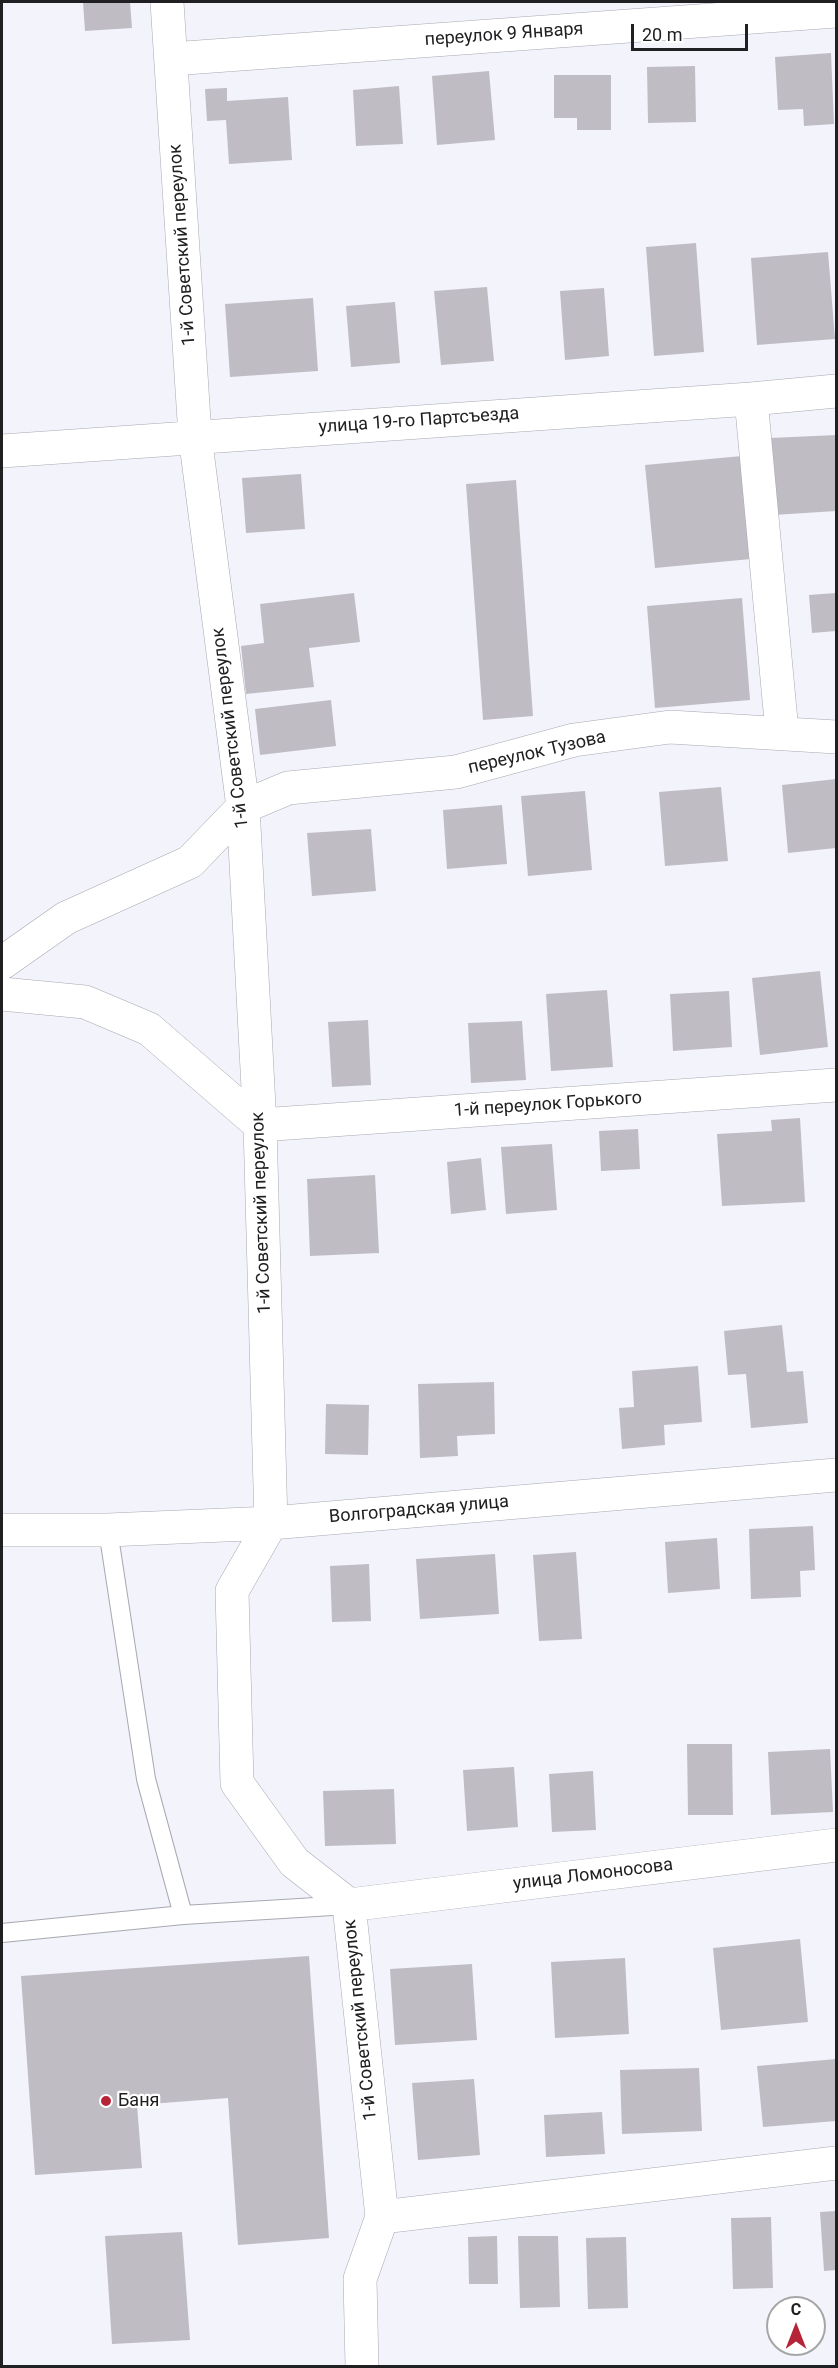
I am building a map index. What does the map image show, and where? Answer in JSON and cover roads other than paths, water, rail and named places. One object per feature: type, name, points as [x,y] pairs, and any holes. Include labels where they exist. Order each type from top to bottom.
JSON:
[{"type":"street","name":"1-й Советский переулок","points":[[167,2],[195,436],[243,807],[260,1125],[271,1523],[232,1591],[237,1783],[294,1862],[349,1905],[382,2217],[360,2279],[362,2367]]},
{"type":"street","name":"переулок 9 Января","points":[[171,58],[837,10]]},
{"type":"street","name":"улица 19-го Партсъезда","points":[[2,451],[751,399],[837,391]]},
{"type":"street","points":[[751,399],[782,732]]},
{"type":"street","name":"переулок Тузова","points":[[243,807],[288,788],[456,772],[585,738],[670,727],[837,737]]},
{"type":"street","points":[[2,963],[66,918],[190,862],[243,807]]},
{"type":"street","points":[[2,994],[85,1002],[149,1029],[260,1125]]},
{"type":"street","name":"1-й переулок Горького","points":[[260,1125],[837,1085]]},
{"type":"street","name":"Волгоградская улица","points":[[2,1530],[108,1530],[271,1523],[837,1475]]},
{"type":"street","name":"улица Ломоносова","points":[[349,1905],[837,1845]]},
{"type":"street","points":[[382,2217],[837,2163]]},
{"type":"lane","points":[[108,1530],[146,1779],[183,1915]]},
{"type":"lane","points":[[2,1933],[183,1915],[349,1905]]},
{"type":"place","name":"Баня","points":[[106,2101]]}]
